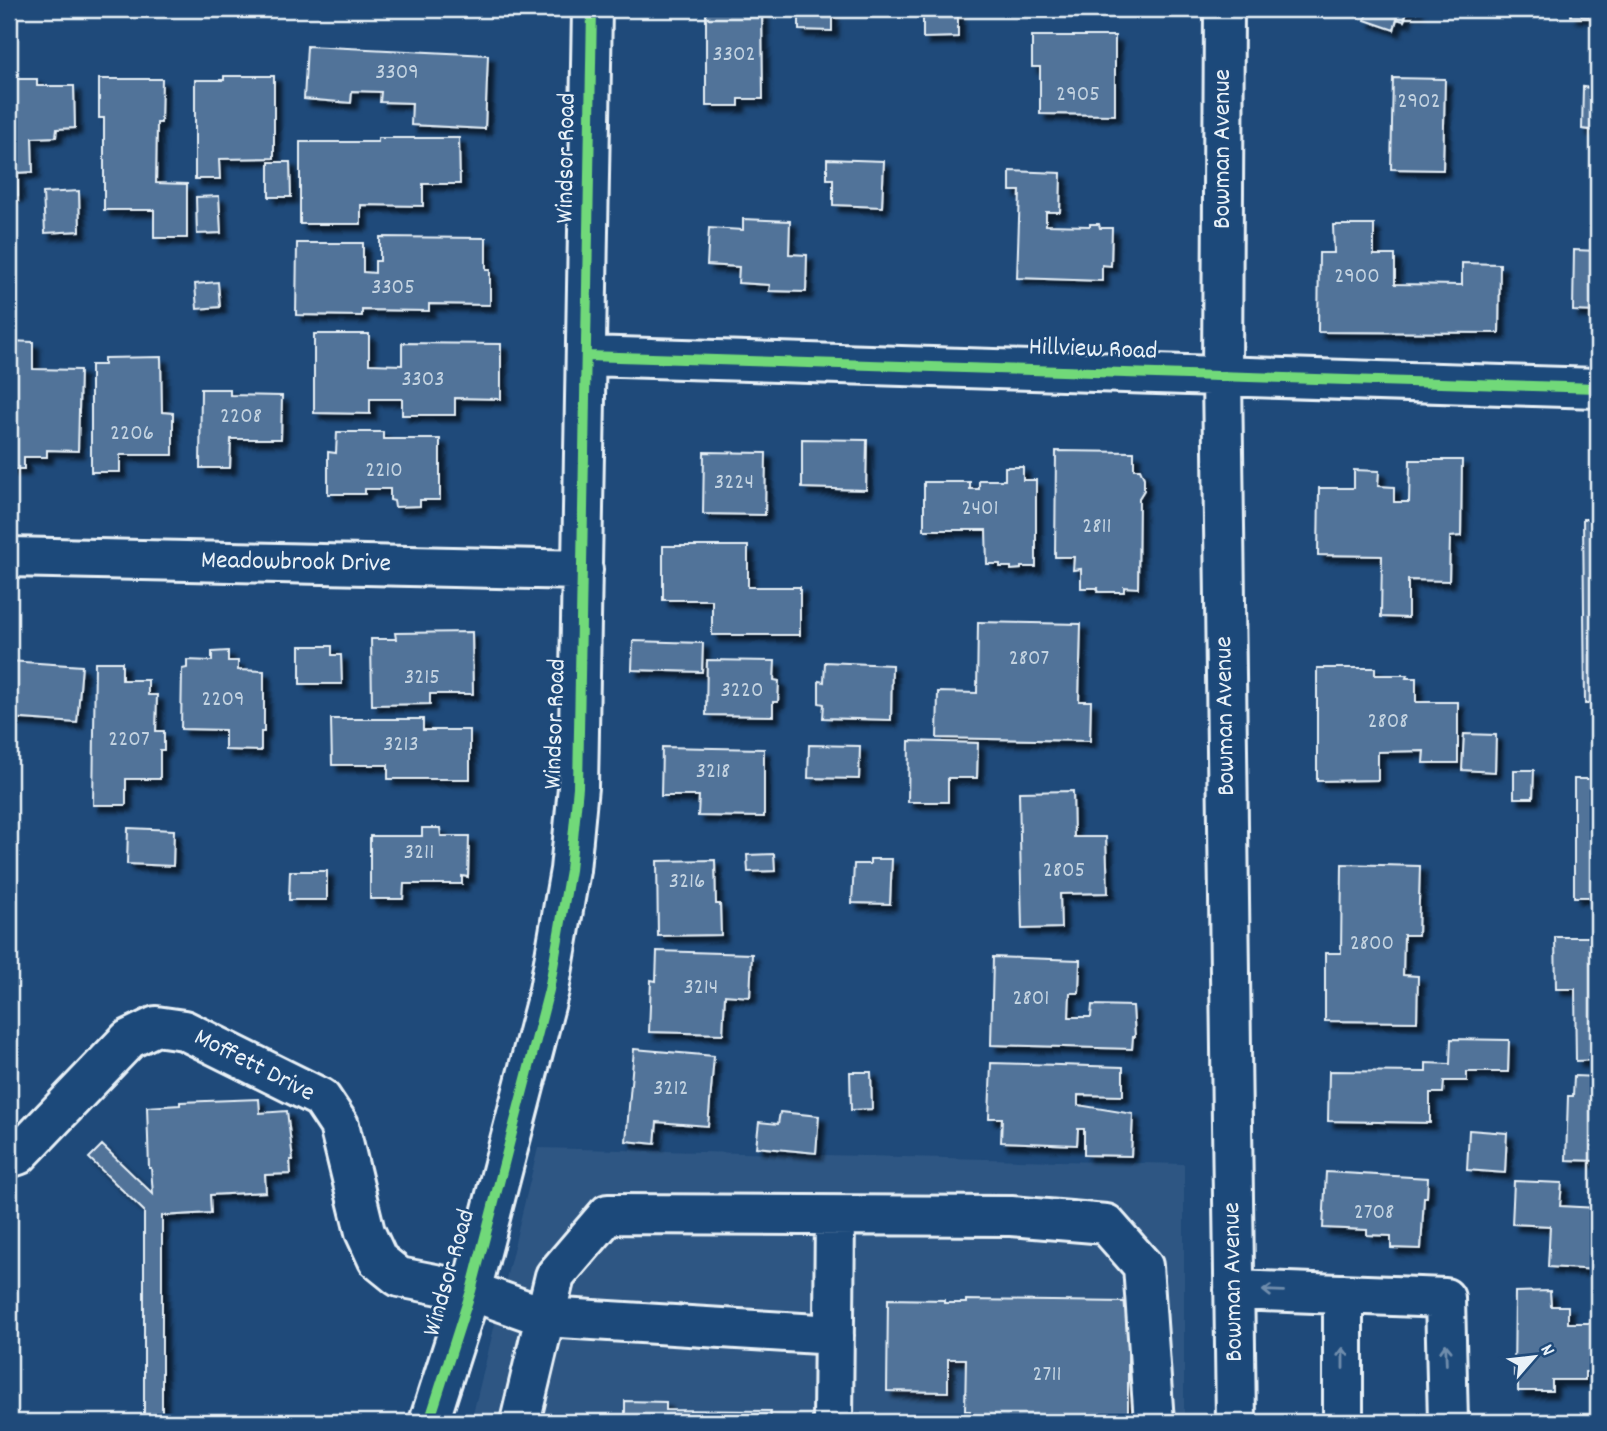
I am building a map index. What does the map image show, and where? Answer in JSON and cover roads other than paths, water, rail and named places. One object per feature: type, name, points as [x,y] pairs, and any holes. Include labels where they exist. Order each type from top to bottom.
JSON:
[{"type":"street","name":"Windsor Road","points":[[429,1422],[471,1292],[549,990],[570,870],[578,787],[592,9]]},
{"type":"street","name":"Bowman Avenue","points":[[1224,9],[1222,376],[1236,1422]]},
{"type":"street","name":"Hillview Road","points":[[587,356],[1598,388]]},
{"type":"street","name":"Meadowbrook Drive","points":[[9,557],[583,570]]},
{"type":"street","name":"Moffett Drive","points":[[9,1158],[18,1155],[129,1039],[156,1026],[184,1030],[321,1098],[340,1125],[365,1232],[378,1260],[399,1277],[471,1292],[545,1317],[834,1335]]},
{"type":"street","points":[[520,1422],[555,1276],[608,1214],[1011,1216],[1106,1224],[1143,1266],[1154,1422]]},
{"type":"street","points":[[833,1422],[835,1216]]},
{"type":"street","points":[[1234,1290],[1445,1298],[1448,1422]]},
{"type":"street","points":[[1343,1294],[1343,1422]]}]
